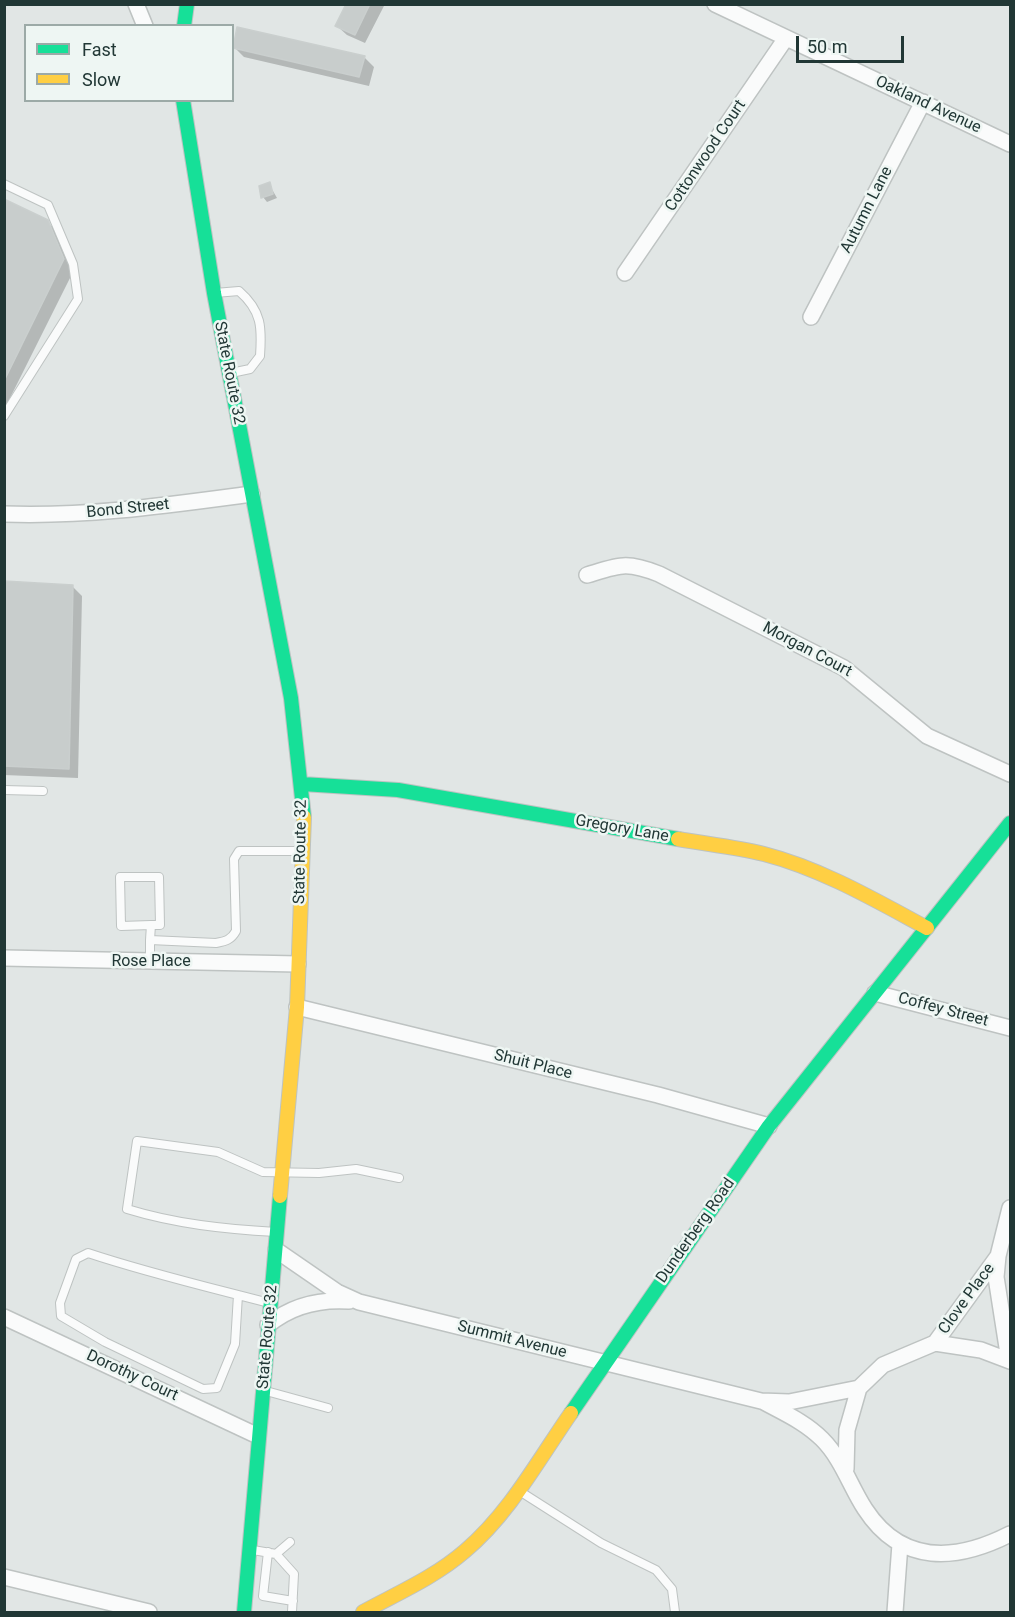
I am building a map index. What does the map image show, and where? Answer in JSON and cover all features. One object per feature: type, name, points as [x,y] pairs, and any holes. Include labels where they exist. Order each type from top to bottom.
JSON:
[{"type":"street","points":[[136,4],[144,24]]},
{"type":"street","points":[[184,24],[187,4]]},
{"type":"street","name":"Oakland Avenue","points":[[715,4],[1011,144]]},
{"type":"street","name":"Cottonwood Court","points":[[625,273],[786,38]]},
{"type":"street","name":"State Route 32","points":[[183,102],[228,374],[291,698],[302,784],[303,850],[297,1007],[244,1612]]},
{"type":"street","name":"Autumn Lane","points":[[811,317],[923,102]]},
{"type":"street","name":"Bond Street","points":[[4,514],[49,516],[115,512],[252,494]]},
{"type":"street","name":"Morgan Court","points":[[587,575],[619,565],[635,565],[659,574],[844,668],[927,736],[1011,774]]},
{"type":"street","name":"Gregory Lane","points":[[302,784],[398,790],[763,854],[798,864],[927,928]]},
{"type":"street","name":"Dunderberg Road","points":[[363,1612],[441,1570],[489,1527],[518,1490],[604,1362],[769,1126],[1011,823]]},
{"type":"street","name":"Rose Place","points":[[4,958],[298,964]]},
{"type":"street","name":"Coffey Street","points":[[875,993],[1011,1028]]},
{"type":"street","name":"Shuit Place","points":[[297,1007],[658,1095],[769,1126]]},
{"type":"street","name":"Clove Place","points":[[1010,1360],[996,1278],[998,1256],[1011,1208]]},
{"type":"street","name":"Summit Avenue","points":[[276,1250],[337,1292],[359,1302],[761,1401],[789,1402],[859,1388],[847,1430],[846,1469]]},
{"type":"street","name":"Clove Place","points":[[936,1343],[998,1256]]},
{"type":"street","points":[[268,1325],[286,1310],[332,1300],[359,1302]]},
{"type":"street","name":"Dorothy Court","points":[[6,1321],[258,1436]]},
{"type":"street","points":[[859,1388],[883,1365],[936,1343],[981,1350],[1010,1360]]},
{"type":"street","name":"Summit Avenue","points":[[761,1401],[800,1421],[823,1439],[846,1469],[866,1511],[879,1527],[900,1544],[931,1555],[947,1555],[962,1553],[1011,1534]]},
{"type":"street","points":[[895,1612],[900,1544]]},
{"type":"street","points":[[4,1577],[148,1612]]},
{"type":"lane","points":[[4,184],[48,205],[73,264],[78,299],[4,416]]},
{"type":"lane","points":[[214,293],[239,291],[253,303],[258,317],[260,356],[250,369],[228,374]]},
{"type":"lane","points":[[4,790],[43,791]]},
{"type":"lane","points":[[150,940],[226,941],[236,931],[236,855],[243,850],[303,850]]},
{"type":"lane","points":[[120,877],[159,878],[160,925],[151,925],[121,926],[120,877]]},
{"type":"lane","points":[[150,962],[151,925]]},
{"type":"lane","points":[[277,1232],[219,1229],[160,1219],[127,1209],[137,1141],[218,1152],[264,1172],[281,1174],[356,1169],[399,1178]]},
{"type":"lane","points":[[238,1295],[235,1344],[217,1388],[203,1389],[105,1342],[61,1316],[60,1303],[76,1259],[88,1252],[152,1274],[238,1295],[270,1303]]},
{"type":"lane","points":[[262,1390],[328,1408]]},
{"type":"lane","points":[[518,1490],[591,1537],[656,1569],[672,1589],[675,1612]]},
{"type":"lane","points":[[290,1542],[272,1553],[263,1596],[293,1601]]},
{"type":"lane","points":[[249,1550],[272,1553],[294,1574],[292,1612]]},
{"type":"building","points":[[346,4],[370,4],[355,35],[335,26]]},
{"type":"building","points":[[237,27],[365,56],[359,77],[234,48]]},
{"type":"building","points":[[270,182],[273,194],[261,198],[259,186]]},
{"type":"building","points":[[4,199],[48,220],[64,259],[4,381]]},
{"type":"building","points":[[4,581],[73,585],[69,769],[4,766]]},
{"type":"traffic: fast","points":[[184,24],[187,4]]},
{"type":"traffic: fast","points":[[183,102],[214,293],[291,698],[304,817]]},
{"type":"traffic: fast","points":[[302,784],[398,790],[678,839]]},
{"type":"traffic: fast","points":[[571,1413],[769,1126],[1010,823]]},
{"type":"traffic: fast","points":[[244,1612],[280,1196]]},
{"type":"traffic: slow","points":[[280,1196],[297,1007],[304,817]]},
{"type":"traffic: slow","points":[[678,839],[743,849],[786,860],[848,886],[927,928]]},
{"type":"traffic: slow","points":[[363,1612],[441,1569],[481,1536],[509,1503],[571,1413]]}]
